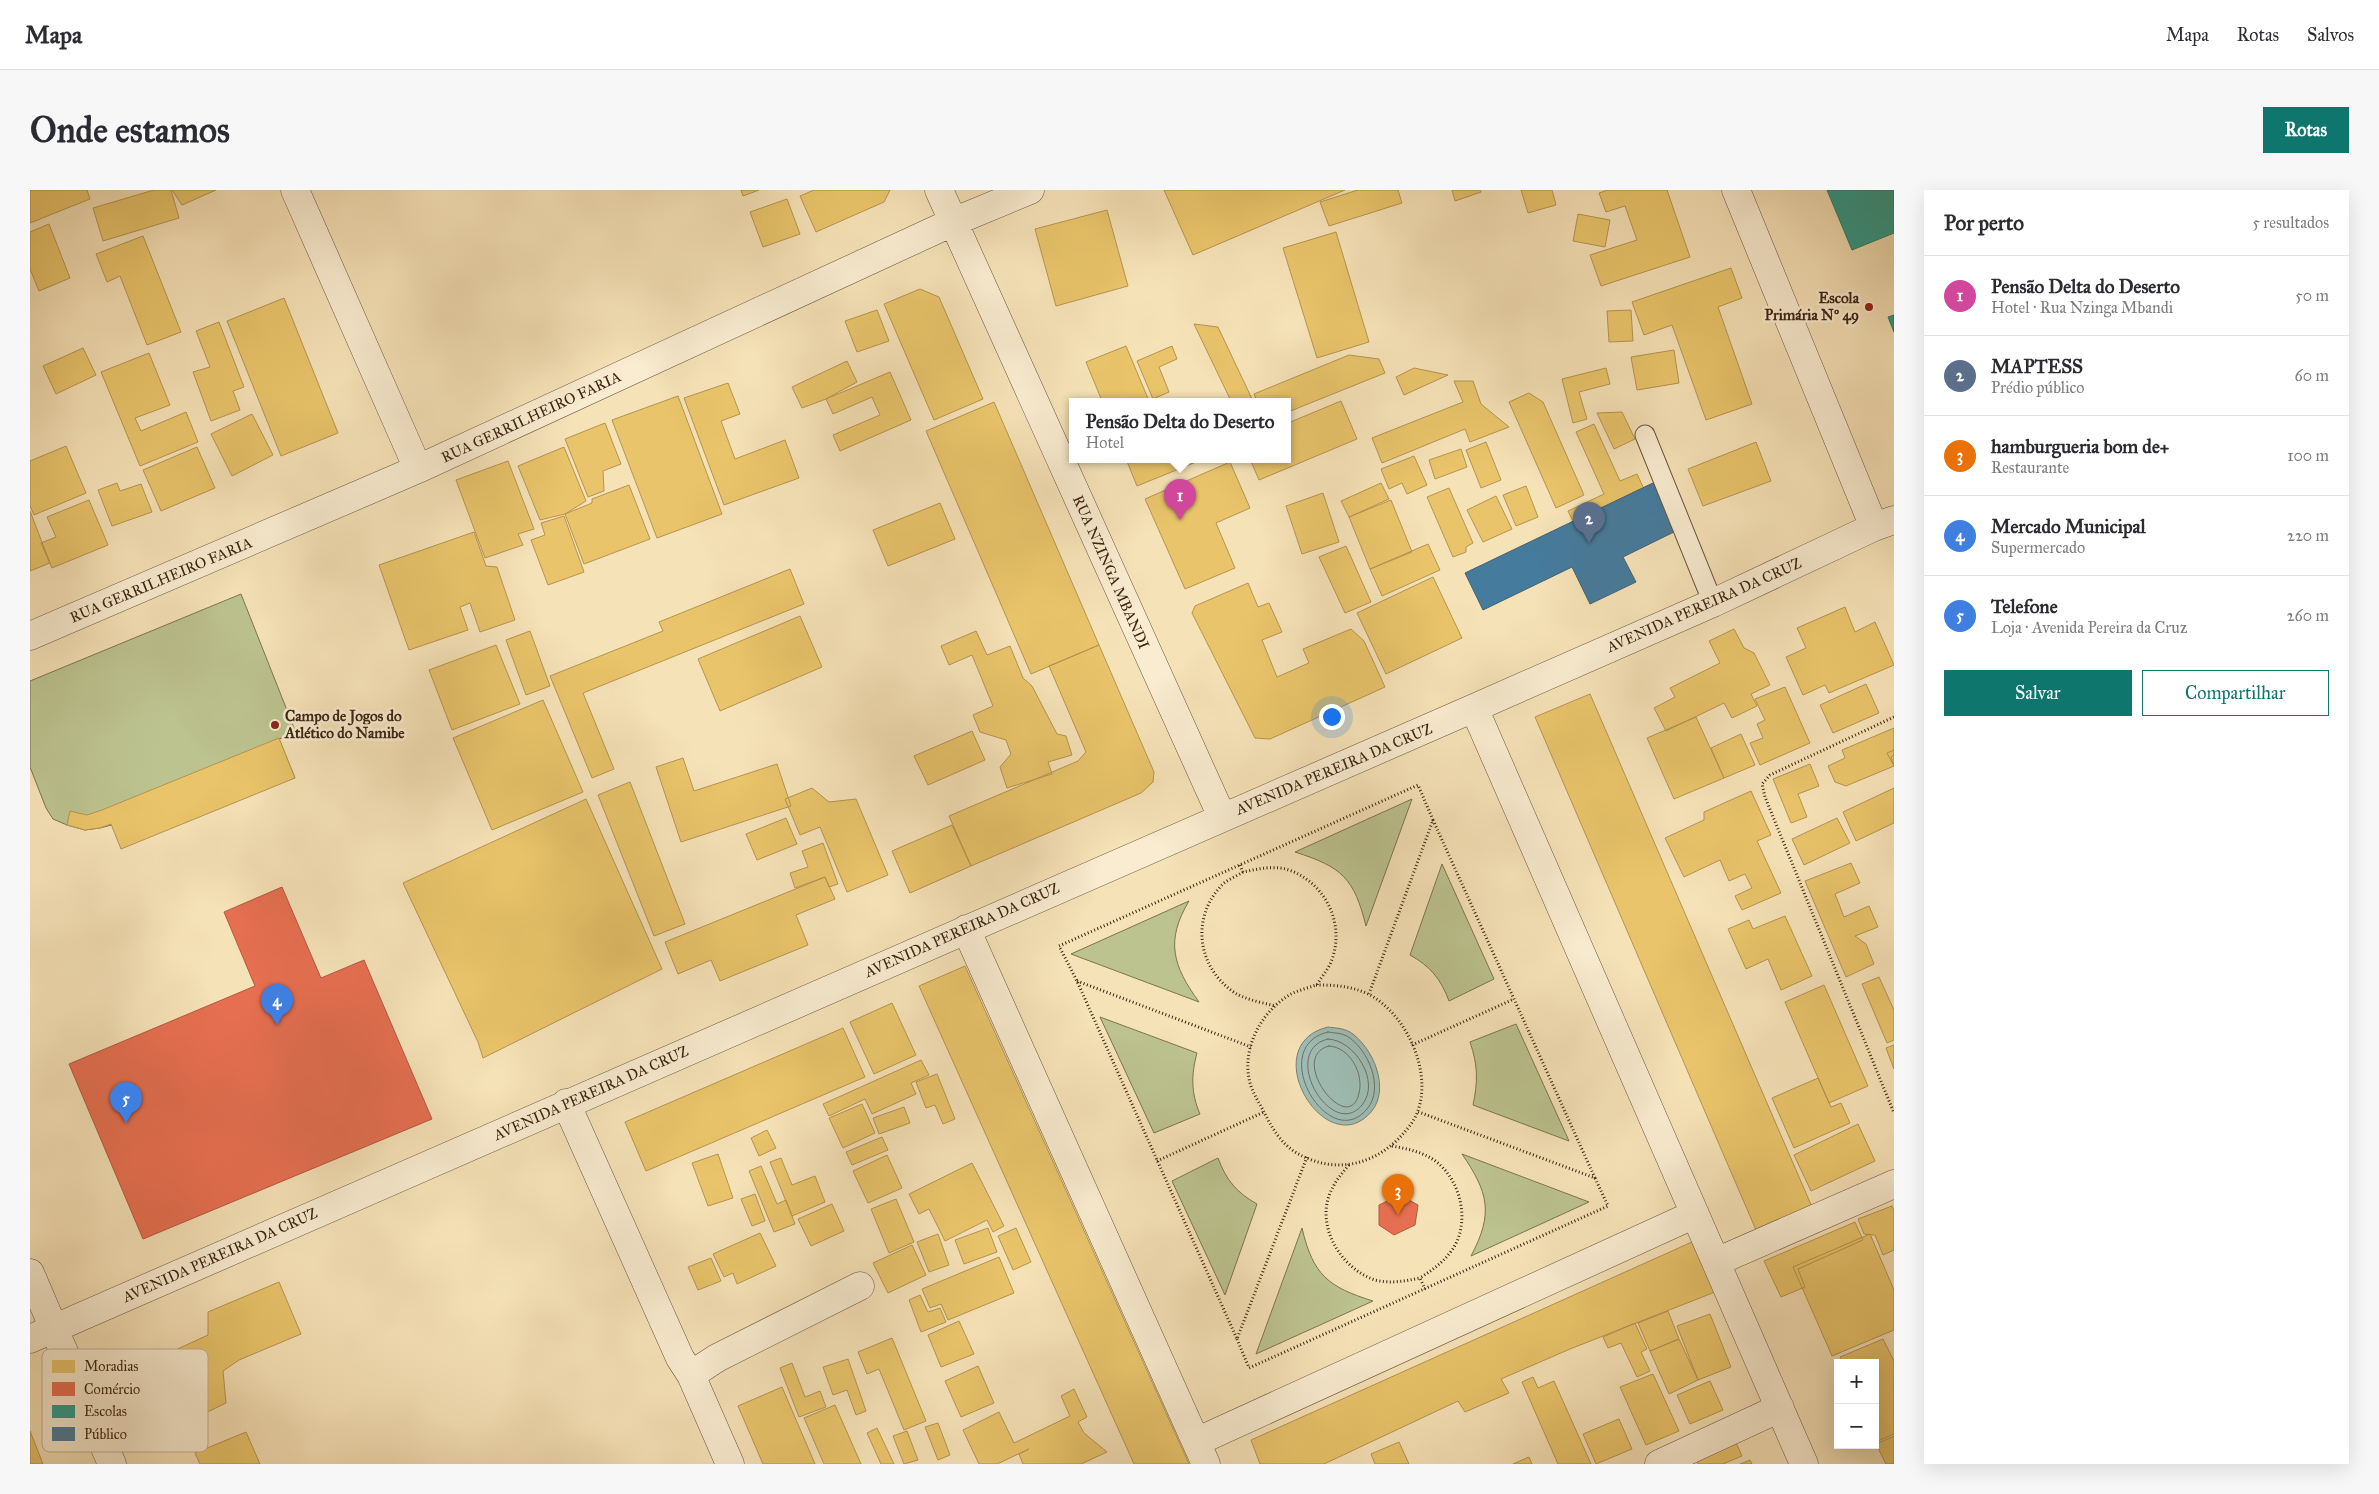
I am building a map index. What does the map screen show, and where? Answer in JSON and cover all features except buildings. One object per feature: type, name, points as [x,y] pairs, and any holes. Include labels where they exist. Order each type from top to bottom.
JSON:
[{"type":"street","points":[[295,190],[418,469]]},
{"type":"street","name":"RUA NZINGA MBANDI","points":[[939,190],[1222,817]]},
{"type":"street","name":"RUA GERRILHEIRO FARIA","points":[[30,636],[418,469],[953,222],[1030,190]]},
{"type":"street","points":[[1736,190],[1884,524]]},
{"type":"street","name":"AVENIDA PEREIRA DA CRUZ","points":[[42,1334],[1713,603],[1884,524]]},
{"type":"street","points":[[1474,708],[1804,1464]]},
{"type":"street","points":[[966,929],[1201,1453],[1695,1214]]},
{"type":"street","points":[[566,1104],[680,1358],[691,1375],[730,1464]]},
{"type":"street","points":[[1716,1262],[1894,1184]]},
{"type":"street","points":[[30,1273],[42,1334],[50,1349]]},
{"type":"street","points":[[691,1375],[717,1358],[860,1286]]},
{"type":"street","points":[[1659,1464],[1780,1408]]},
{"type":"street","points":[[106,1452],[112,1464]]},
{"type":"lane","points":[[1645,435],[1713,603]]},
{"type":"path","points":[[1894,717],[1770,775],[1762,784],[1765,797],[1894,1113]]},
{"type":"path","points":[[1418,785],[1608,1206],[1249,1368],[1077,981],[1059,946],[1240,865],[1418,785]]},
{"type":"path","points":[[1369,994],[1433,820]]},
{"type":"path","points":[[1240,865],[1243,872]]},
{"type":"path","points":[[1276,1006],[1237,994],[1219,981],[1207,963],[1201,942],[1202,920],[1210,900],[1224,883],[1243,872],[1265,867],[1288,870],[1309,880],[1325,897],[1334,917],[1336,940],[1331,962],[1316,985]]},
{"type":"path","points":[[1077,981],[1251,1047]]},
{"type":"path","points":[[1316,985],[1342,985],[1369,994],[1388,1009],[1402,1024],[1421,1071],[1421,1097],[1412,1122],[1397,1142],[1376,1157],[1349,1164],[1320,1163],[1295,1151],[1274,1132],[1250,1083],[1247,1061],[1254,1034],[1269,1010],[1292,993],[1316,985]]},
{"type":"path","points":[[1412,1045],[1514,999]]},
{"type":"path","points":[[1416,1111],[1595,1178]]},
{"type":"path","points":[[1157,1161],[1264,1112]]},
{"type":"path","points":[[1349,1164],[1332,1188],[1326,1210],[1329,1232],[1338,1253],[1354,1269],[1375,1280],[1398,1282],[1420,1278],[1439,1266],[1453,1249],[1461,1229],[1462,1208],[1456,1187],[1444,1168],[1426,1155],[1392,1146]]},
{"type":"path","points":[[1237,1338],[1306,1157]]},
{"type":"path","points":[[1420,1278],[1425,1289]]},
{"type":"green space","points":[[241,594],[296,733],[279,739],[295,778],[100,828],[85,830],[53,819],[46,808],[30,767],[30,681]]},
{"type":"green space","points":[[1412,799],[1366,926],[1356,896],[1351,885],[1344,877],[1324,863],[1295,852]]},
{"type":"green space","points":[[1442,864],[1494,979],[1449,1001],[1434,974],[1410,955]]},
{"type":"green space","points":[[1189,901],[1181,915],[1177,929],[1175,953],[1183,977],[1199,1002],[1071,954]]},
{"type":"green space","points":[[1100,1017],[1197,1053],[1193,1084],[1200,1114],[1154,1133]]},
{"type":"green space","points":[[1516,1024],[1569,1141],[1473,1105],[1476,1074],[1475,1058],[1470,1042]]},
{"type":"green space","points":[[1462,1154],[1589,1202],[1471,1256],[1483,1227],[1485,1203],[1478,1180]]},
{"type":"green space","points":[[1218,1158],[1233,1185],[1257,1204],[1225,1295],[1172,1181]]},
{"type":"green space","points":[[1302,1228],[1311,1257],[1325,1277],[1344,1290],[1373,1301],[1256,1354]]},
{"type":"water","points":[[1328,1027],[1350,1032],[1366,1048],[1377,1069],[1379,1092],[1377,1103],[1371,1112],[1353,1124],[1335,1123],[1318,1113],[1305,1096],[1297,1076],[1297,1055],[1307,1038]]},
{"type":"place","name":"Escola Primária Nº 49","points":[[1869,307]]},
{"type":"place","name":"Pensão Delta do Deserto","points":[[1180,520]]},
{"type":"place","name":"MAPTESS","points":[[1589,543]]},
{"type":"place","name":"Campo de Jogos do Atlético do Namibe","points":[[275,725]]},
{"type":"place","name":"Mercado Municipal","points":[[277,1025]]},
{"type":"place","name":"Telefone","points":[[126,1123]]},
{"type":"place","name":"hamburgueria bom de+","points":[[1398,1215]]}]
